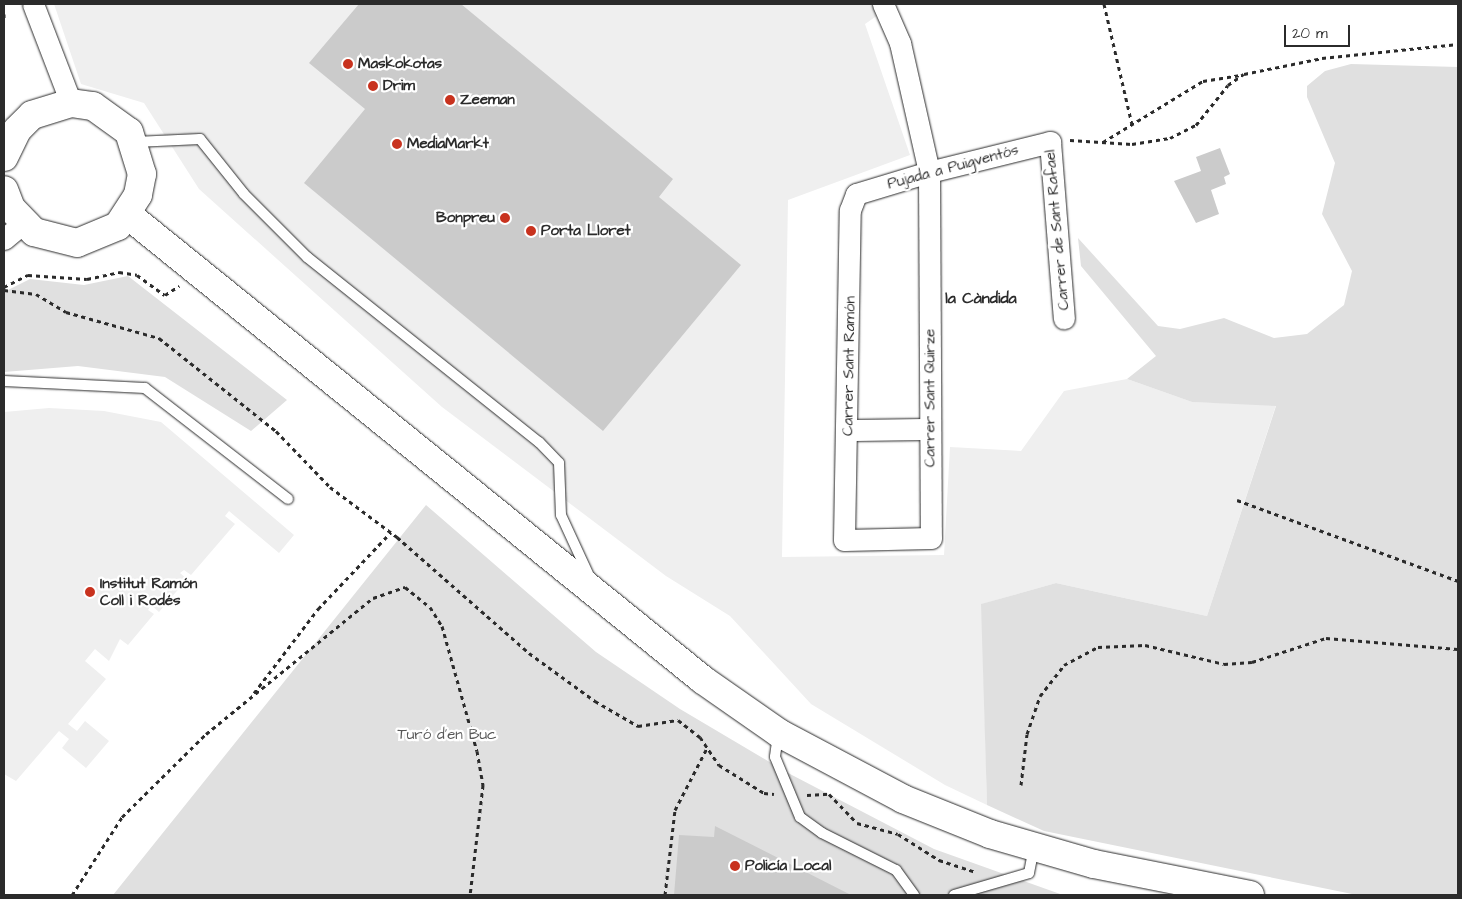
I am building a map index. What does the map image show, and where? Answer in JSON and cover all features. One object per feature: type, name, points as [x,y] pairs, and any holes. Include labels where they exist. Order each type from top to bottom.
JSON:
[{"type":"main road","points":[[4,157],[10,125],[51,106],[71,103],[93,106],[113,116],[135,142],[142,174],[128,215],[105,234],[77,243],[13,231],[4,190]]},
{"type":"main road","points":[[128,215],[198,274],[703,680],[779,733],[903,799],[1034,847],[1094,864],[1250,895]]},
{"type":"street","points":[[33,4],[71,103]]},
{"type":"street","name":"Carrer Sant Quirze","points":[[844,540],[931,538],[929,172],[900,43],[883,4]]},
{"type":"street","name":"Pujada a Puigventós","points":[[856,194],[929,172],[1050,142]]},
{"type":"street","name":"Carrer de Sant Rafael","points":[[1050,142],[1064,318]]},
{"type":"street","name":"Carrer Sant Ramón","points":[[844,540],[848,430],[850,210],[856,194]]},
{"type":"street","points":[[848,430],[930,429]]},
{"type":"lane","points":[[135,142],[200,139],[244,194],[307,257],[539,442],[559,463],[561,515],[601,598]]},
{"type":"lane","points":[[4,381],[145,388],[288,499]]},
{"type":"lane","points":[[779,733],[775,757],[791,795],[807,824],[896,870],[914,895]]},
{"type":"lane","points":[[954,895],[1029,873],[1034,847]]},
{"type":"path","points":[[1104,4],[1132,124]]},
{"type":"path","points":[[4,14],[4,21]]},
{"type":"path","points":[[1102,143],[1203,81],[1322,58],[1458,44]]},
{"type":"path","points":[[1050,142],[1152,142],[1188,130],[1228,85],[1244,74]]},
{"type":"path","points":[[4,288],[28,275],[80,279],[125,272],[144,278],[165,295],[198,274]]},
{"type":"path","points":[[4,288],[36,294],[66,312],[159,338],[276,430],[330,487],[391,532],[529,653],[596,702],[638,726],[678,720],[707,747],[719,765],[764,793],[791,795],[829,794],[857,822],[898,834],[938,860],[1004,881]]},
{"type":"path","points":[[1237,500],[1458,581]]},
{"type":"path","points":[[249,699],[318,609],[391,532]]},
{"type":"path","points":[[72,895],[122,817],[249,699],[373,598],[396,587],[412,589],[445,633],[479,760],[481,820],[470,895]]},
{"type":"path","points":[[1021,785],[1027,734],[1040,696],[1064,665],[1098,647],[1145,645],[1224,664],[1252,662],[1326,638],[1458,649]]},
{"type":"path","points":[[665,895],[675,810],[707,747]]},
{"type":"shaded area","points":[[54,4],[894,4],[865,24],[910,155],[788,200],[782,557],[944,555],[950,447],[1021,451],[1064,391],[1127,379],[1192,402],[1276,405],[1207,616],[1056,583],[982,604],[987,805],[945,785],[811,704],[730,616],[666,576],[442,407],[199,189],[144,103],[81,84]]},
{"type":"shaded area","name":"Institut Ramón Coll i Rodés","points":[[49,408],[104,411],[161,422],[294,535],[279,553],[229,511],[225,516],[235,524],[191,575],[184,570],[180,573],[187,579],[159,612],[151,605],[148,610],[154,614],[128,645],[120,639],[109,661],[95,649],[85,661],[106,679],[68,724],[77,731],[85,721],[109,741],[86,768],[62,748],[69,739],[59,731],[16,781],[4,774],[4,412]]},
{"type":"green space","points":[[1351,64],[1458,67],[1458,895],[1357,895],[1044,831],[987,805],[981,604],[1056,583],[1207,616],[1276,406],[1192,402],[1127,379],[1156,356],[1081,266],[1078,238],[1158,326],[1180,329],[1224,318],[1274,338],[1307,334],[1344,305],[1352,271],[1322,214],[1335,163],[1307,97],[1307,86],[1325,71]]},
{"type":"green space","points":[[128,276],[287,400],[251,431],[165,377],[78,366],[4,372],[4,292],[30,279],[84,285]]},
{"type":"green space","name":"Turó d'en Buc","points":[[426,505],[596,652],[680,709],[790,774],[934,849],[1063,895],[113,895]]},
{"type":"building","name":"Porta Lloret","points":[[359,4],[461,4],[673,179],[659,197],[741,265],[603,431],[304,183],[365,109],[309,63]]},
{"type":"building","points":[[1220,148],[1230,174],[1224,177],[1226,184],[1211,190],[1219,214],[1196,223],[1174,181],[1201,171],[1196,157]]},
{"type":"building","name":"Policía Local","points":[[715,826],[851,895],[674,895],[679,835],[714,837]]},
{"type":"place","name":"Maskokotas","points":[[348,64]]},
{"type":"place","name":"Drim","points":[[373,86]]},
{"type":"place","name":"Zeeman","points":[[450,100]]},
{"type":"place","name":"MediaMarkt","points":[[397,144]]},
{"type":"place","name":"Bonpreu","points":[[505,218]]},
{"type":"place","name":"Porta Lloret","points":[[531,231]]},
{"type":"place","name":"Institut Ramón Coll i Rodés","points":[[90,592]]},
{"type":"place","name":"Policía Local","points":[[735,866]]},
{"type":"district","name":"la Càndida","points":[[981,298]]}]
